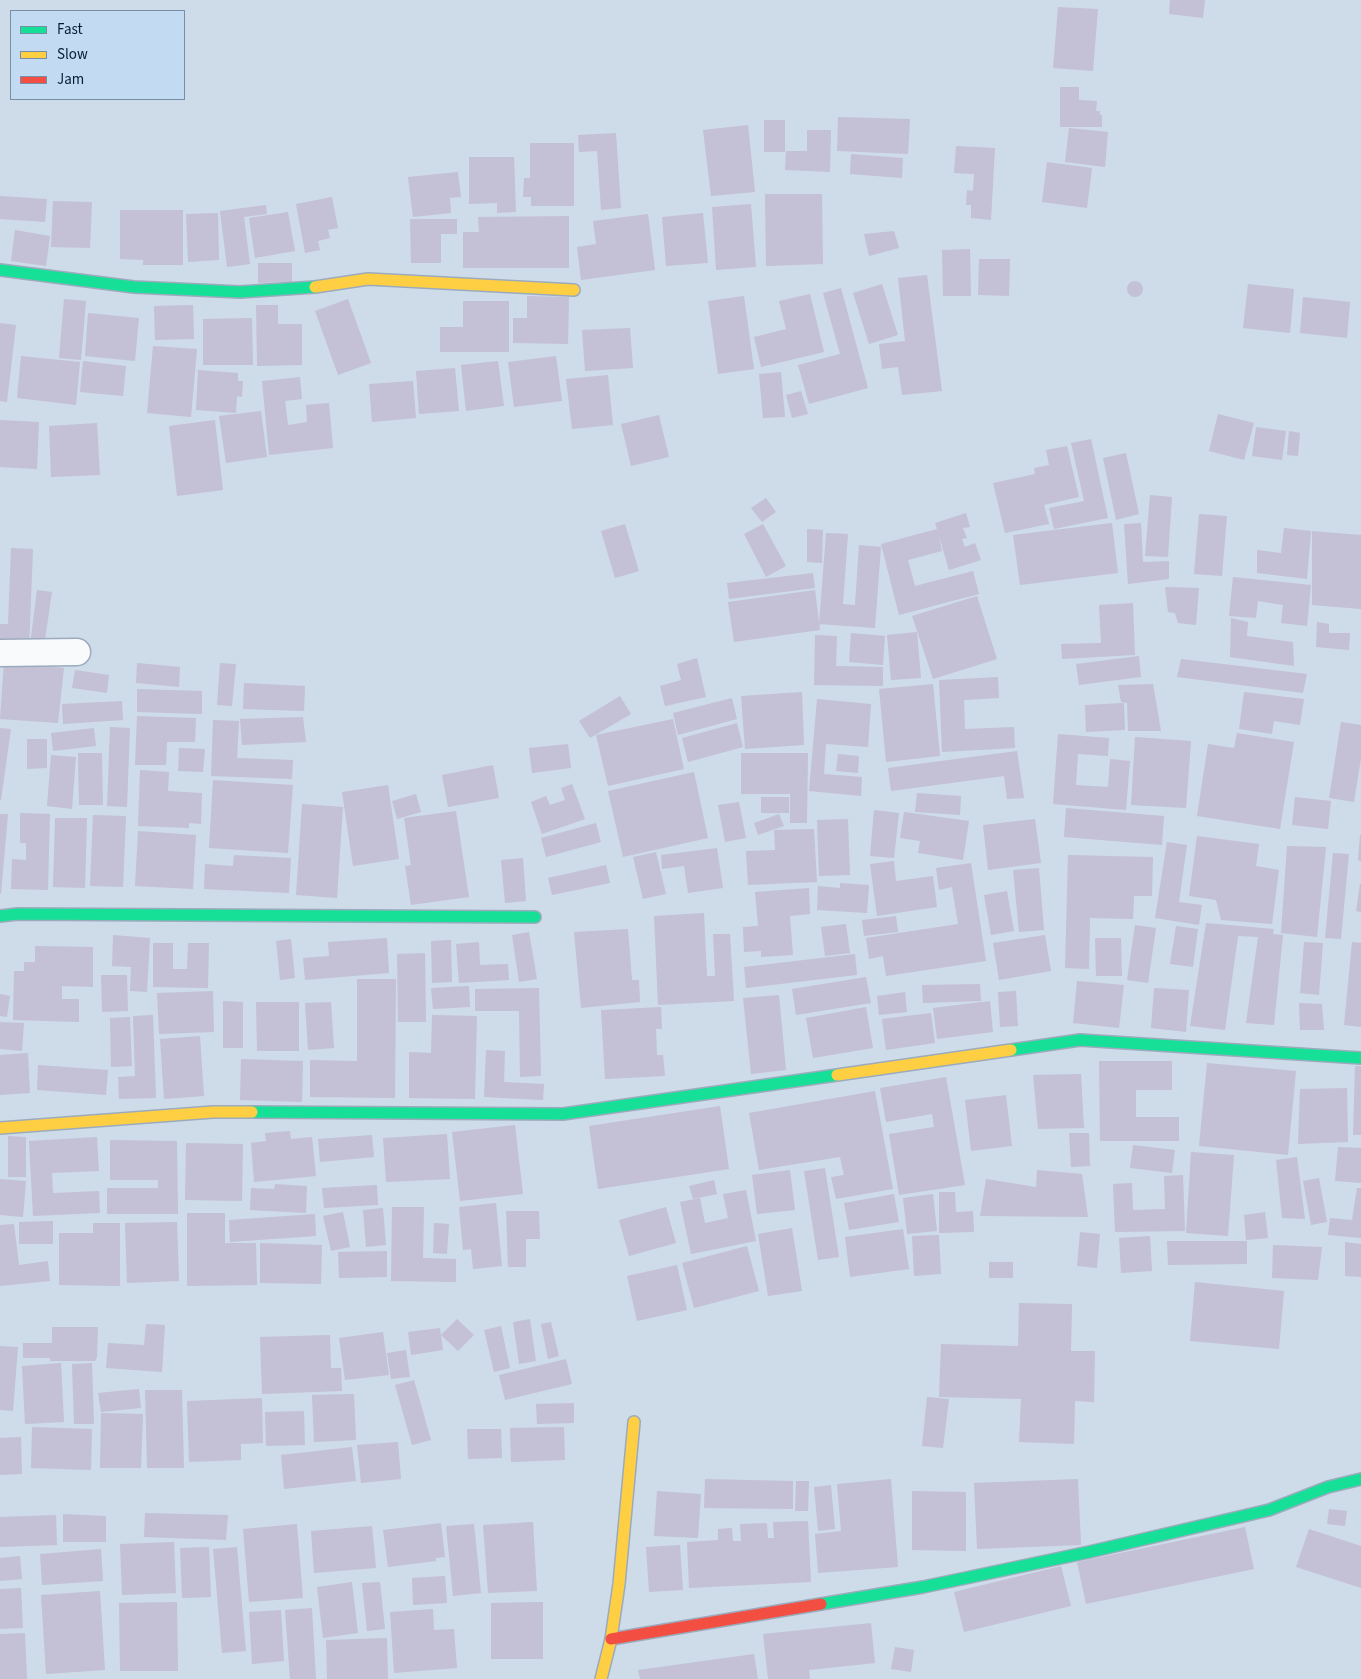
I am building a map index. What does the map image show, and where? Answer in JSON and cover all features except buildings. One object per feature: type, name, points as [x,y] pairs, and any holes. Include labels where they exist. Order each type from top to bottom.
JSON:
[{"type":"street","points":[[0,270],[134,287],[240,292],[300,290],[368,279],[574,290]]},
{"type":"street","points":[[0,653],[77,652]]},
{"type":"street","points":[[0,916],[17,914],[535,917]]},
{"type":"street","points":[[0,1128],[213,1112],[563,1114],[1080,1040],[1361,1058]]},
{"type":"street","points":[[601,1679],[619,1584],[634,1422]]},
{"type":"street","points":[[610,1639],[923,1587],[1089,1552],[1269,1510],[1328,1487],[1361,1479]]},
{"type":"traffic: fast","points":[[0,270],[134,287],[240,292],[315,287]]},
{"type":"traffic: fast","points":[[0,916],[17,914],[535,917]]},
{"type":"traffic: fast","points":[[1011,1050],[1080,1040],[1361,1058]]},
{"type":"traffic: fast","points":[[252,1112],[563,1114],[837,1075]]},
{"type":"traffic: fast","points":[[821,1604],[923,1587],[1089,1552],[1269,1510],[1328,1487],[1361,1479]]},
{"type":"traffic: slow","points":[[315,287],[368,279],[574,290]]},
{"type":"traffic: slow","points":[[837,1075],[1011,1050]]},
{"type":"traffic: slow","points":[[0,1128],[213,1112],[252,1112]]},
{"type":"traffic: slow","points":[[601,1679],[611,1639],[619,1584],[634,1422]]},
{"type":"traffic: jam","points":[[611,1639],[821,1604]]}]
